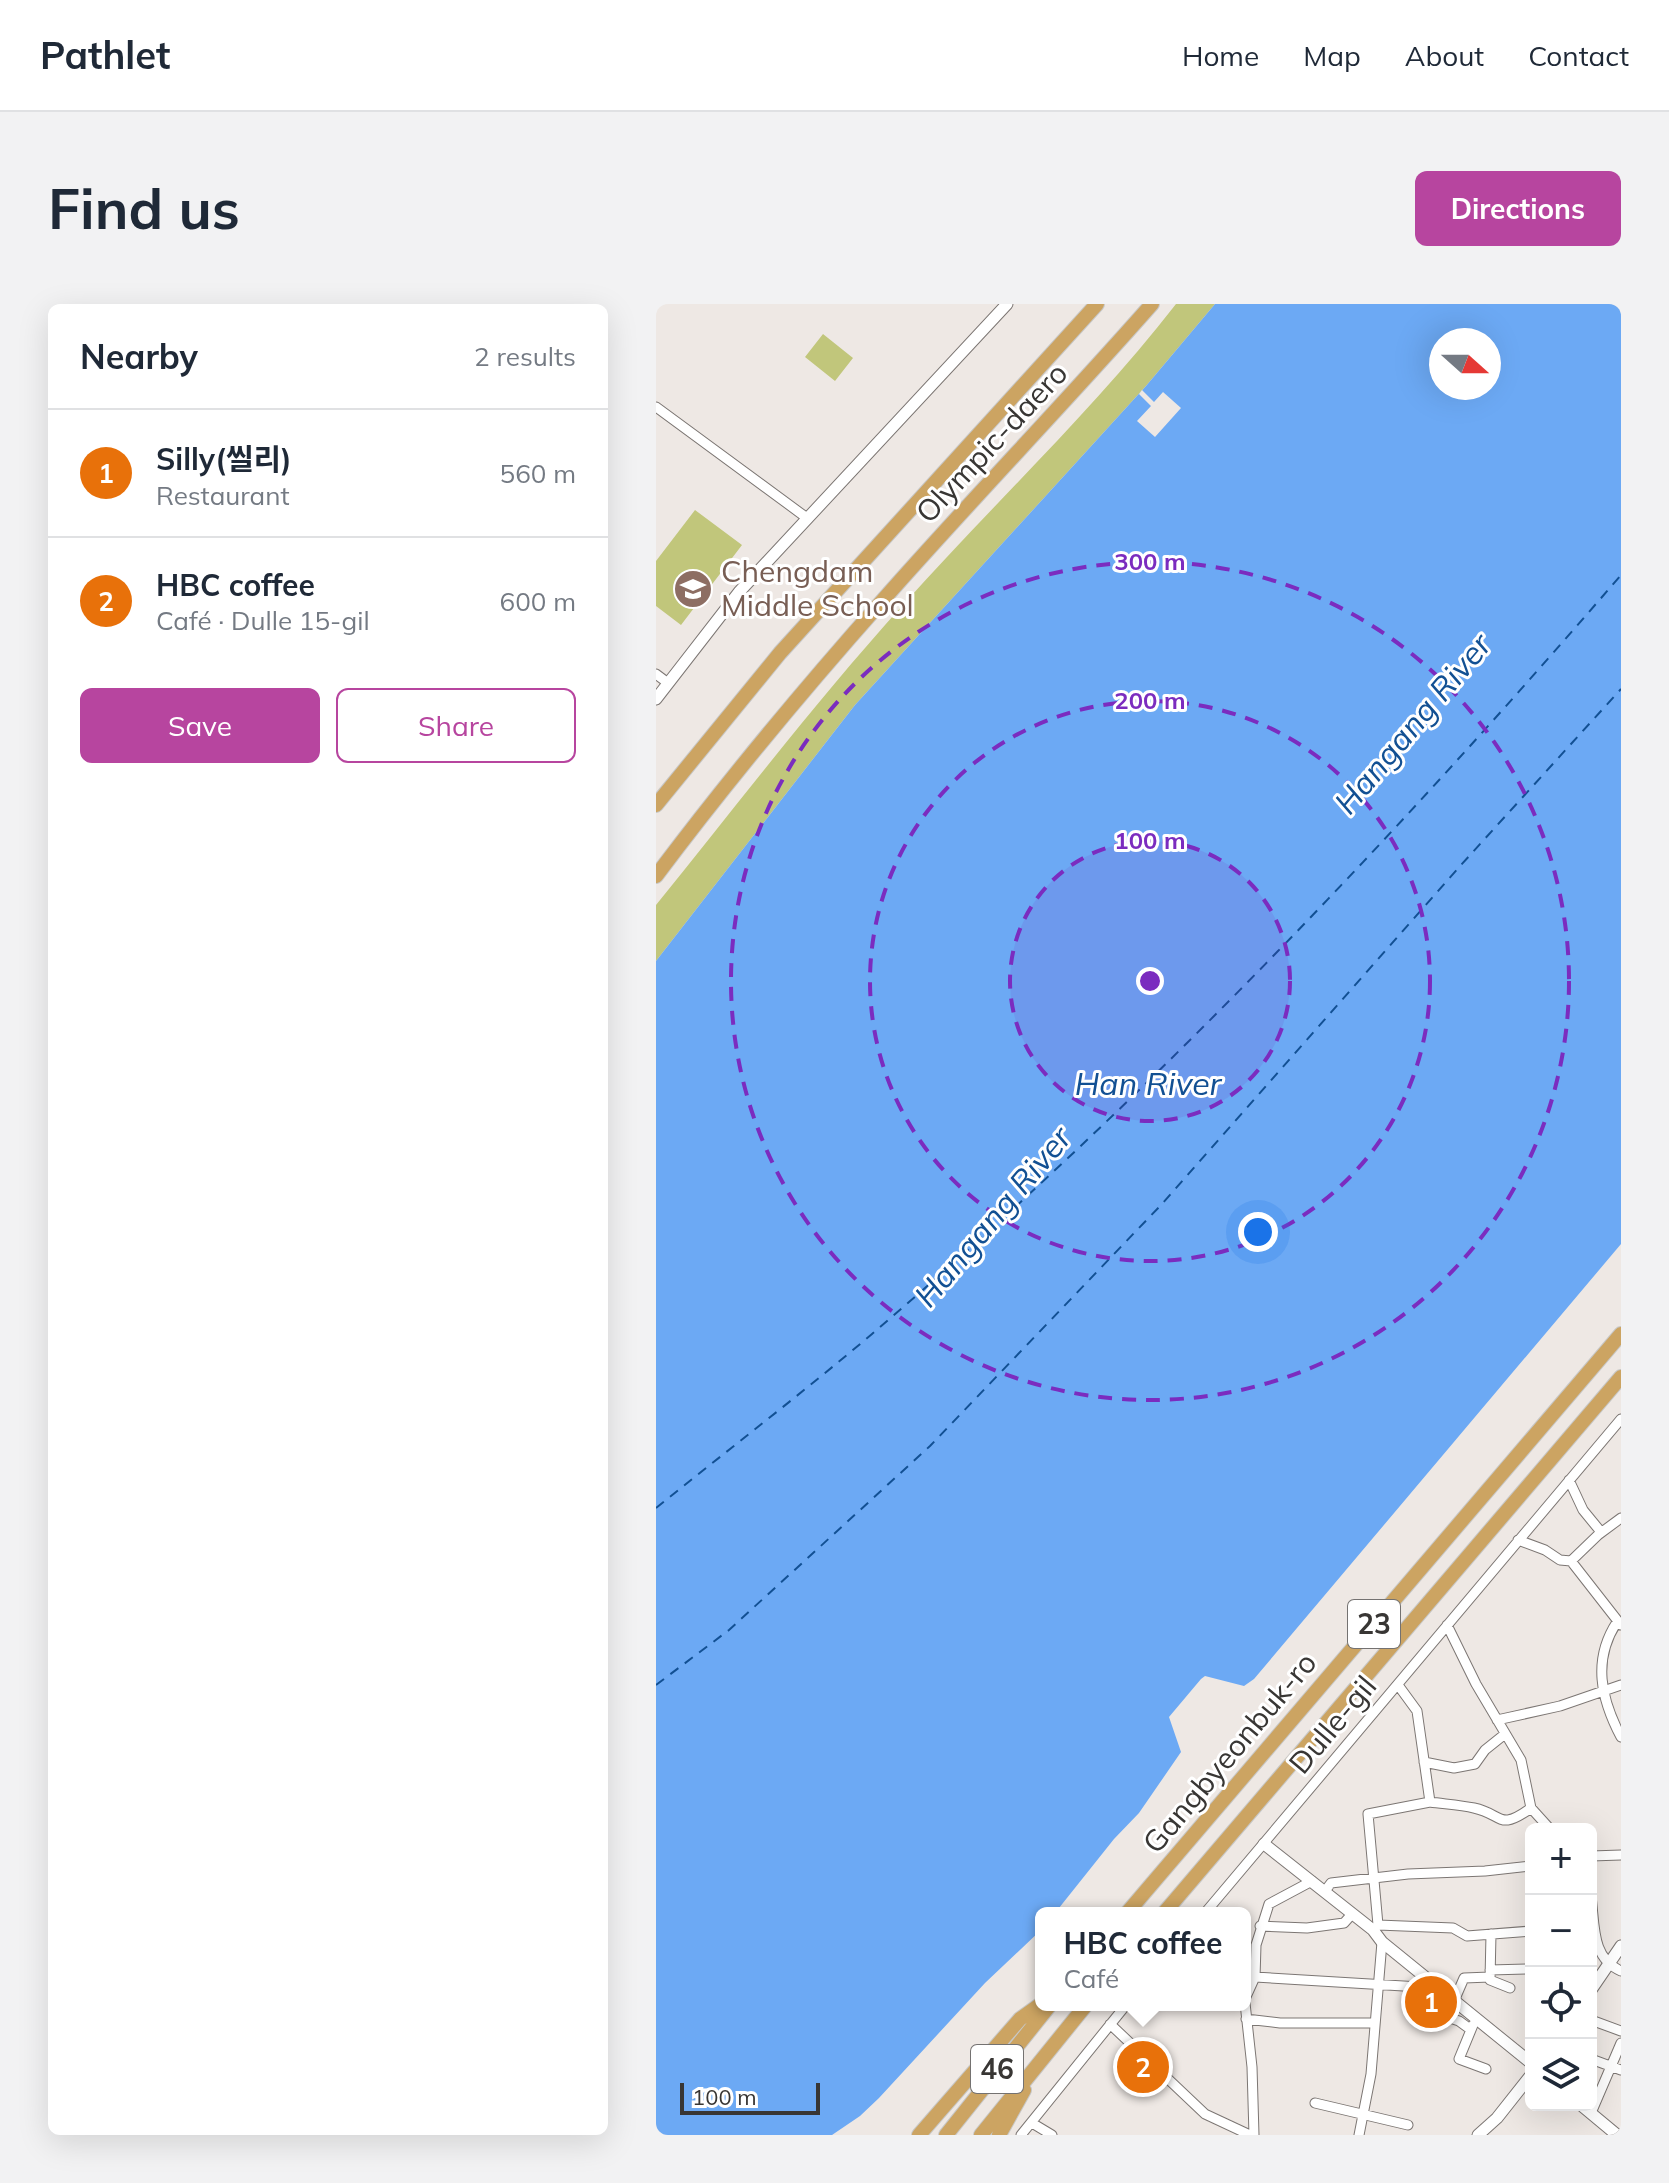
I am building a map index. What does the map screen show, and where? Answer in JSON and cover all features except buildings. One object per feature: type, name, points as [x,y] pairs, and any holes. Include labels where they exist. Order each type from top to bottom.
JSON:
[{"type":"highway","name":"Olympic-daero","points":[[656,805],[780,653],[1097,304]]},
{"type":"highway","name":"Olympic-daero","points":[[656,876],[751,753],[884,599],[1066,403],[1152,304]]},
{"type":"highway","name":"Gangbyeonbuk-ro","points":[[1132,1907],[1621,1334]]},
{"type":"highway","name":"Gangbyeonbuk-ro","points":[[1169,1907],[1621,1377]]},
{"type":"highway","points":[[919,2135],[1020,2019],[1035,2008]]},
{"type":"highway","name":"46","points":[[946,2135],[1045,2011]]},
{"type":"highway","points":[[981,2135],[1081,2011]]},
{"type":"highway","points":[[999,2135],[1045,2054]]},
{"type":"street","points":[[656,699],[739,592],[1007,304]]},
{"type":"street","points":[[656,407],[807,518]]},
{"type":"street","points":[[656,674],[668,683]]},
{"type":"street","name":"Dulle-gil","points":[[1210,1907],[1621,1419]]},
{"type":"street","points":[[1569,1480],[1583,1510],[1601,1532]]},
{"type":"street","points":[[1571,1561],[1601,1532],[1621,1518]]},
{"type":"street","points":[[1518,1540],[1560,1560],[1571,1561],[1619,1624],[1603,1653],[1603,1693],[1621,1737]]},
{"type":"street","points":[[1447,1625],[1476,1684],[1521,1760],[1531,1808],[1545,1823]]},
{"type":"street","points":[[1398,1685],[1417,1711],[1430,1802]]},
{"type":"street","points":[[1497,1720],[1560,1706],[1621,1685]]},
{"type":"street","points":[[1424,1762],[1454,1768],[1475,1764],[1485,1750],[1505,1734]]},
{"type":"street","points":[[1525,2059],[1474,2024],[1454,2001],[1424,1983],[1382,1942],[1375,1928],[1368,1814],[1430,1802],[1478,1809],[1496,1819],[1515,1820],[1531,1808]]},
{"type":"street","points":[[1264,1844],[1352,1914],[1375,1928],[1453,1928],[1467,1936],[1525,1931]]},
{"type":"street","points":[[1597,1856],[1621,1855]]},
{"type":"street","points":[[1325,1891],[1331,1883],[1525,1867]]},
{"type":"street","points":[[1251,1987],[1255,1977],[1260,1926],[1269,1904],[1312,1881]]},
{"type":"street","points":[[1260,1926],[1307,1928],[1331,1925],[1344,1923],[1352,1914]]},
{"type":"street","points":[[1491,1934],[1490,1980],[1510,1988]]},
{"type":"street","points":[[1359,2135],[1371,2074],[1382,1942]]},
{"type":"street","points":[[1251,1943],[1256,1945]]},
{"type":"street","points":[[1597,1943],[1608,1965],[1621,1971]]},
{"type":"street","points":[[1597,1978],[1621,1946]]},
{"type":"street","points":[[1454,2001],[1464,1978],[1525,1970]]},
{"type":"street","points":[[1255,1977],[1378,1984],[1424,1983]]},
{"type":"street","points":[[1424,1983],[1426,2010],[1474,2024]]},
{"type":"street","points":[[1021,2135],[1121,2011]]},
{"type":"street","points":[[1110,2024],[1205,2114],[1252,2135],[1252,2067],[1246,2011]]},
{"type":"street","points":[[1246,2019],[1280,2023],[1375,2023]]},
{"type":"street","points":[[1597,2022],[1621,2031]]},
{"type":"street","points":[[1474,2024],[1459,2059],[1486,2069]]},
{"type":"street","points":[[1591,2113],[1616,2068],[1621,2043]]},
{"type":"street","points":[[1597,2061],[1616,2068]]},
{"type":"street","points":[[1478,2135],[1497,2118],[1525,2083]]},
{"type":"street","points":[[1315,2103],[1408,2125]]},
{"type":"street","points":[[1588,2111],[1617,2135]]},
{"type":"street","points":[[1032,2123],[1052,2135]]},
{"type":"green space","points":[[1176,304],[1215,304],[1146,386],[855,705],[656,961],[656,905],[871,641],[1111,382]]},
{"type":"green space","points":[[823,334],[853,358],[835,381],[805,357]]},
{"type":"green space","points":[[695,510],[742,545],[681,625],[656,606],[656,561]]},
{"type":"water","name":"Han River","points":[[1215,304],[1621,304],[1621,1244],[1254,1679],[1244,1686],[1205,1676],[1201,1679],[1169,1717],[1181,1752],[1139,1813],[1060,1907],[1035,1907],[1035,1936],[985,1983],[879,2098],[832,2135],[656,2135],[656,961],[855,705],[1146,386]]},
{"type":"pier","points":[[1142,390],[1154,402],[1163,392],[1181,408],[1155,437],[1137,421],[1151,406],[1139,394]]},
{"type":"ferry route","points":[[656,1508],[872,1334],[1070,1156],[1261,969],[1353,872],[1444,775],[1621,575]]},
{"type":"ferry route","points":[[656,1685],[729,1630],[930,1446],[1161,1205],[1621,689]]},
{"type":"place","name":"Chengdam Middle School","points":[[693,589]]},
{"type":"place","name":"Silly(씰리)","points":[[1431,2002]]},
{"type":"place","name":"HBC coffee","points":[[1143,2067]]},
{"type":"water label","name":"Hangang River","points":[[1413,724]]},
{"type":"water label","name":"Hangang River","points":[[993,1217]]}]
